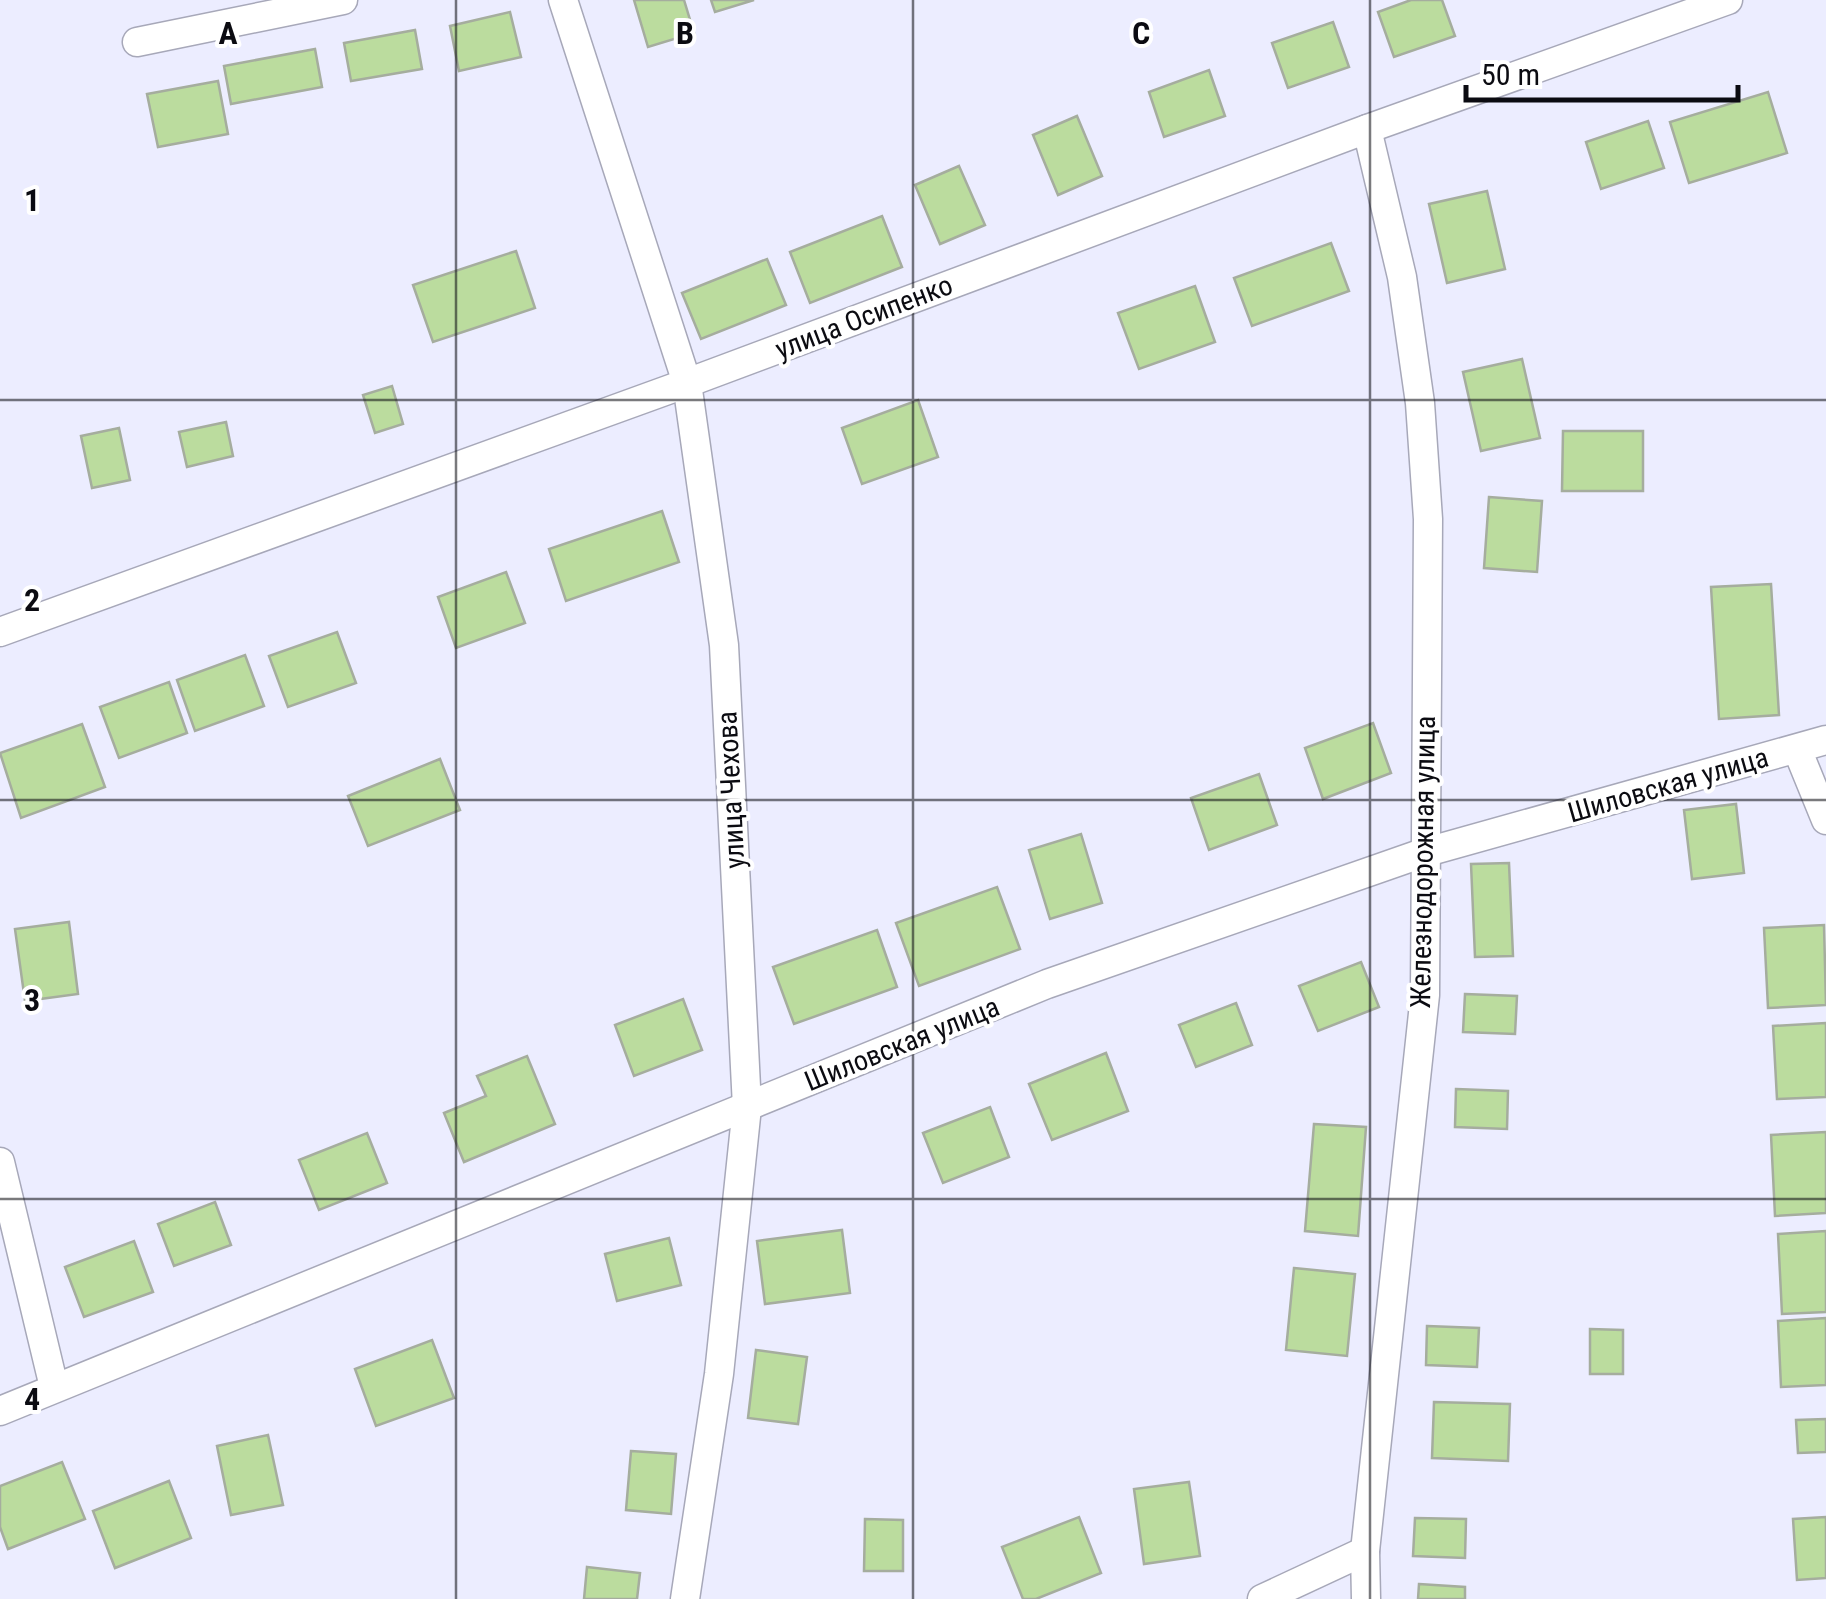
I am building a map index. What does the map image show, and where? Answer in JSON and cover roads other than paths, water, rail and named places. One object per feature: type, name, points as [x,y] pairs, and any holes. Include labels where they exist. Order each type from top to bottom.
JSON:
[{"type":"street","points":[[137,42],[343,0]]},
{"type":"street","name":"улица Чехова","points":[[562,0],[687,384],[724,645],[747,1107],[720,1374],[686,1599]]},
{"type":"street","name":"улица Осипенко","points":[[0,632],[687,384],[1367,128],[1728,0]]},
{"type":"street","name":"Железнодорожная улица","points":[[1366,1599],[1365,1552],[1424,995],[1428,519],[1420,402],[1402,278],[1367,128]]},
{"type":"street","name":"Шиловская улица","points":[[0,1411],[1047,984],[1424,853],[1826,740]]},
{"type":"street","points":[[1797,749],[1826,820]]},
{"type":"street","points":[[0,1162],[54,1387]]},
{"type":"street","points":[[1262,1599],[1365,1552]]}]
